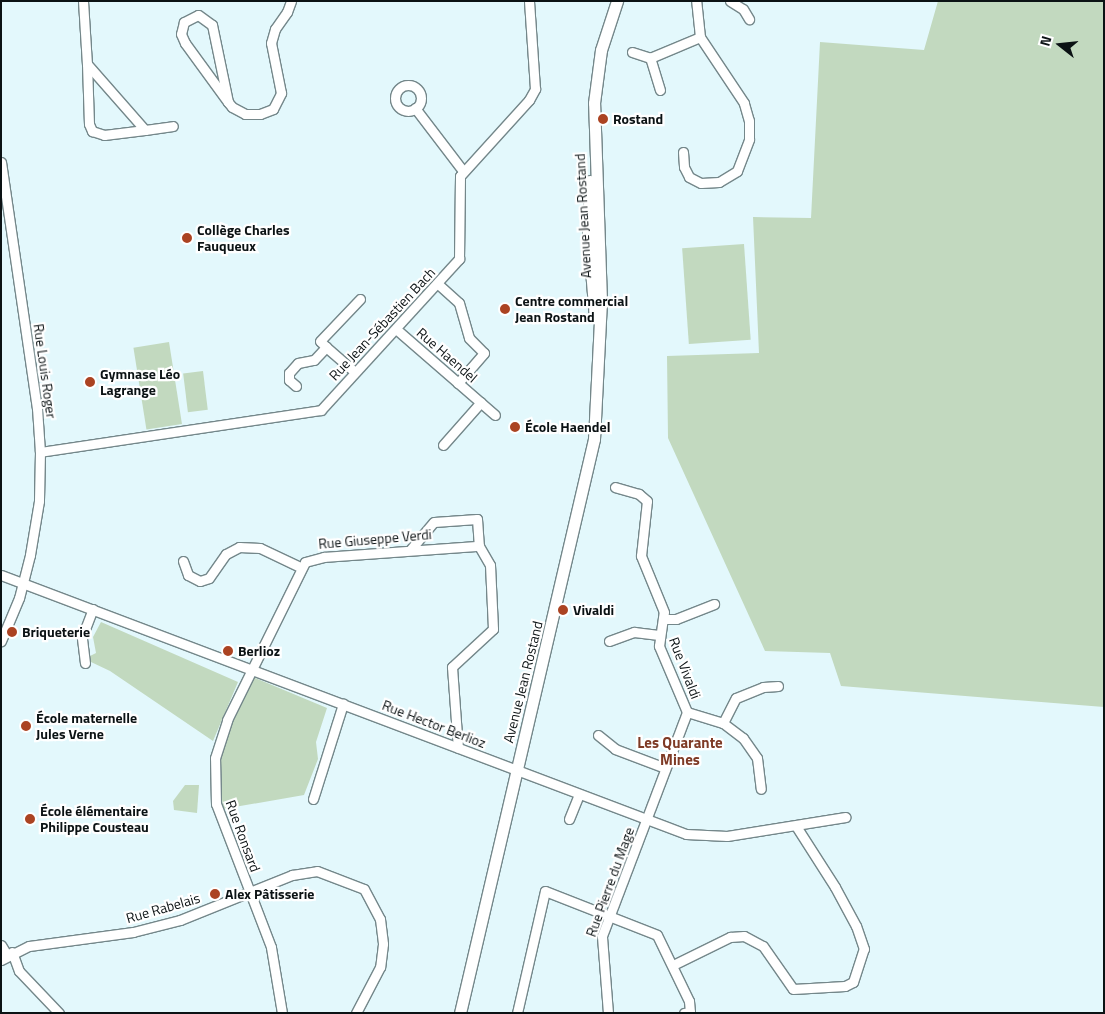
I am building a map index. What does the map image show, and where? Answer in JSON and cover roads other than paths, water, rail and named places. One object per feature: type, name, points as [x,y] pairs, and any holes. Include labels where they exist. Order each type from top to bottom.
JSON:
[{"type":"street","points":[[83,1],[89,124],[92,131],[104,135],[173,126]]},
{"type":"street","points":[[228,102],[212,25],[203,17],[190,16],[182,26],[182,38],[228,102],[236,110],[250,114],[265,113],[276,106],[282,89],[272,38],[291,1]]},
{"type":"street","points":[[415,108],[463,171],[534,93],[536,80],[530,1]]},
{"type":"street","name":"Avenue Jean Rostand","points":[[460,1013],[592,452],[602,301],[594,134],[597,71],[617,1]]},
{"type":"street","points":[[683,152],[684,167],[690,177],[700,183],[718,182],[737,171],[749,139],[749,121],[744,104],[700,36],[696,1]]},
{"type":"street","points":[[730,1],[745,5],[748,20]]},
{"type":"street","points":[[632,52],[650,58],[700,36]]},
{"type":"street","points":[[650,58],[660,90]]},
{"type":"street","points":[[87,64],[145,130]]},
{"type":"street","name":"Rue Louis Roger","points":[[1,162],[40,452],[36,518],[23,582],[1,641]]},
{"type":"street","name":"Rue Jean-Sébastien Bach","points":[[40,452],[321,410],[438,284],[460,255],[458,182],[463,171]]},
{"type":"street","points":[[438,284],[459,303],[469,338],[484,353],[458,383]]},
{"type":"street","points":[[355,372],[320,341],[360,299]]},
{"type":"street","name":"Rue Haendel","points":[[396,329],[495,415]]},
{"type":"street","points":[[296,386],[289,380],[289,373],[298,363],[314,360],[326,347]]},
{"type":"street","name":"Rue Haendel","points":[[443,445],[481,402]]},
{"type":"street","name":"Rue Vivaldi","points":[[615,487],[639,494],[648,501],[640,550],[663,609],[659,646],[687,712],[647,820]]},
{"type":"street","points":[[411,549],[434,522],[477,519],[479,546],[490,565],[494,625],[488,637],[452,667],[458,748]]},
{"type":"street","name":"Rue Giuseppe Verdi","points":[[300,566],[315,558],[411,549],[479,546]]},
{"type":"street","points":[[182,561],[188,575],[200,581],[209,578],[226,554],[239,547],[256,547],[300,566],[251,669]]},
{"type":"street","name":"Rue Hector Berlioz","points":[[1,574],[686,834],[711,837],[796,826],[845,817]]},
{"type":"street","points":[[663,619],[676,619],[714,604]]},
{"type":"street","points":[[85,663],[82,637],[93,609]]},
{"type":"street","points":[[609,641],[634,632],[659,635]]},
{"type":"street","name":"Rue Ronsard","points":[[251,669],[227,720],[217,749],[214,786],[219,817],[271,947],[282,1013]]},
{"type":"street","points":[[723,723],[736,698],[763,686],[778,686]]},
{"type":"street","points":[[313,799],[342,704]]},
{"type":"street","points":[[687,712],[723,723],[754,751],[759,764],[761,789]]},
{"type":"street","points":[[598,735],[615,749],[666,768]]},
{"type":"street","points":[[569,819],[580,794]]},
{"type":"street","name":"Rue Pierre du Mage","points":[[608,1013],[601,946],[610,916],[647,820]]},
{"type":"street","points":[[673,965],[730,937],[744,936],[763,946],[792,989],[845,986],[853,982],[864,948],[856,926],[835,887],[796,826]]},
{"type":"street","name":"Rue Rabelais","points":[[7,956],[30,946],[148,929],[188,917],[249,892],[311,871],[344,879],[364,889],[380,919],[383,951],[375,980],[356,1013]]},
{"type":"street","points":[[517,1013],[545,891],[654,933],[673,965],[689,1002],[690,1012],[684,1013]]},
{"type":"street","points":[[1,945],[19,971],[59,1013]]},
{"type":"place","name":"Rostand","points":[[603,119]]},
{"type":"place","name":"Collège Charles Fauqueux","points":[[187,238]]},
{"type":"place","name":"Centre commercial Jean Rostand","points":[[505,309]]},
{"type":"place","name":"Gymnase Léo Lagrange","points":[[90,382]]},
{"type":"place","name":"École Haendel","points":[[515,427]]},
{"type":"place","name":"Vivaldi","points":[[563,610]]},
{"type":"place","name":"Briqueterie","points":[[12,632]]},
{"type":"place","name":"Berlioz","points":[[228,651]]},
{"type":"place","name":"École maternelle Jules Verne","points":[[26,726]]},
{"type":"place","name":"École élémentaire Philippe Cousteau","points":[[30,819]]},
{"type":"place","name":"Alex Pâtisserie","points":[[215,894]]},
{"type":"district","name":"Les Quarante Mines","points":[[680,750]]}]
